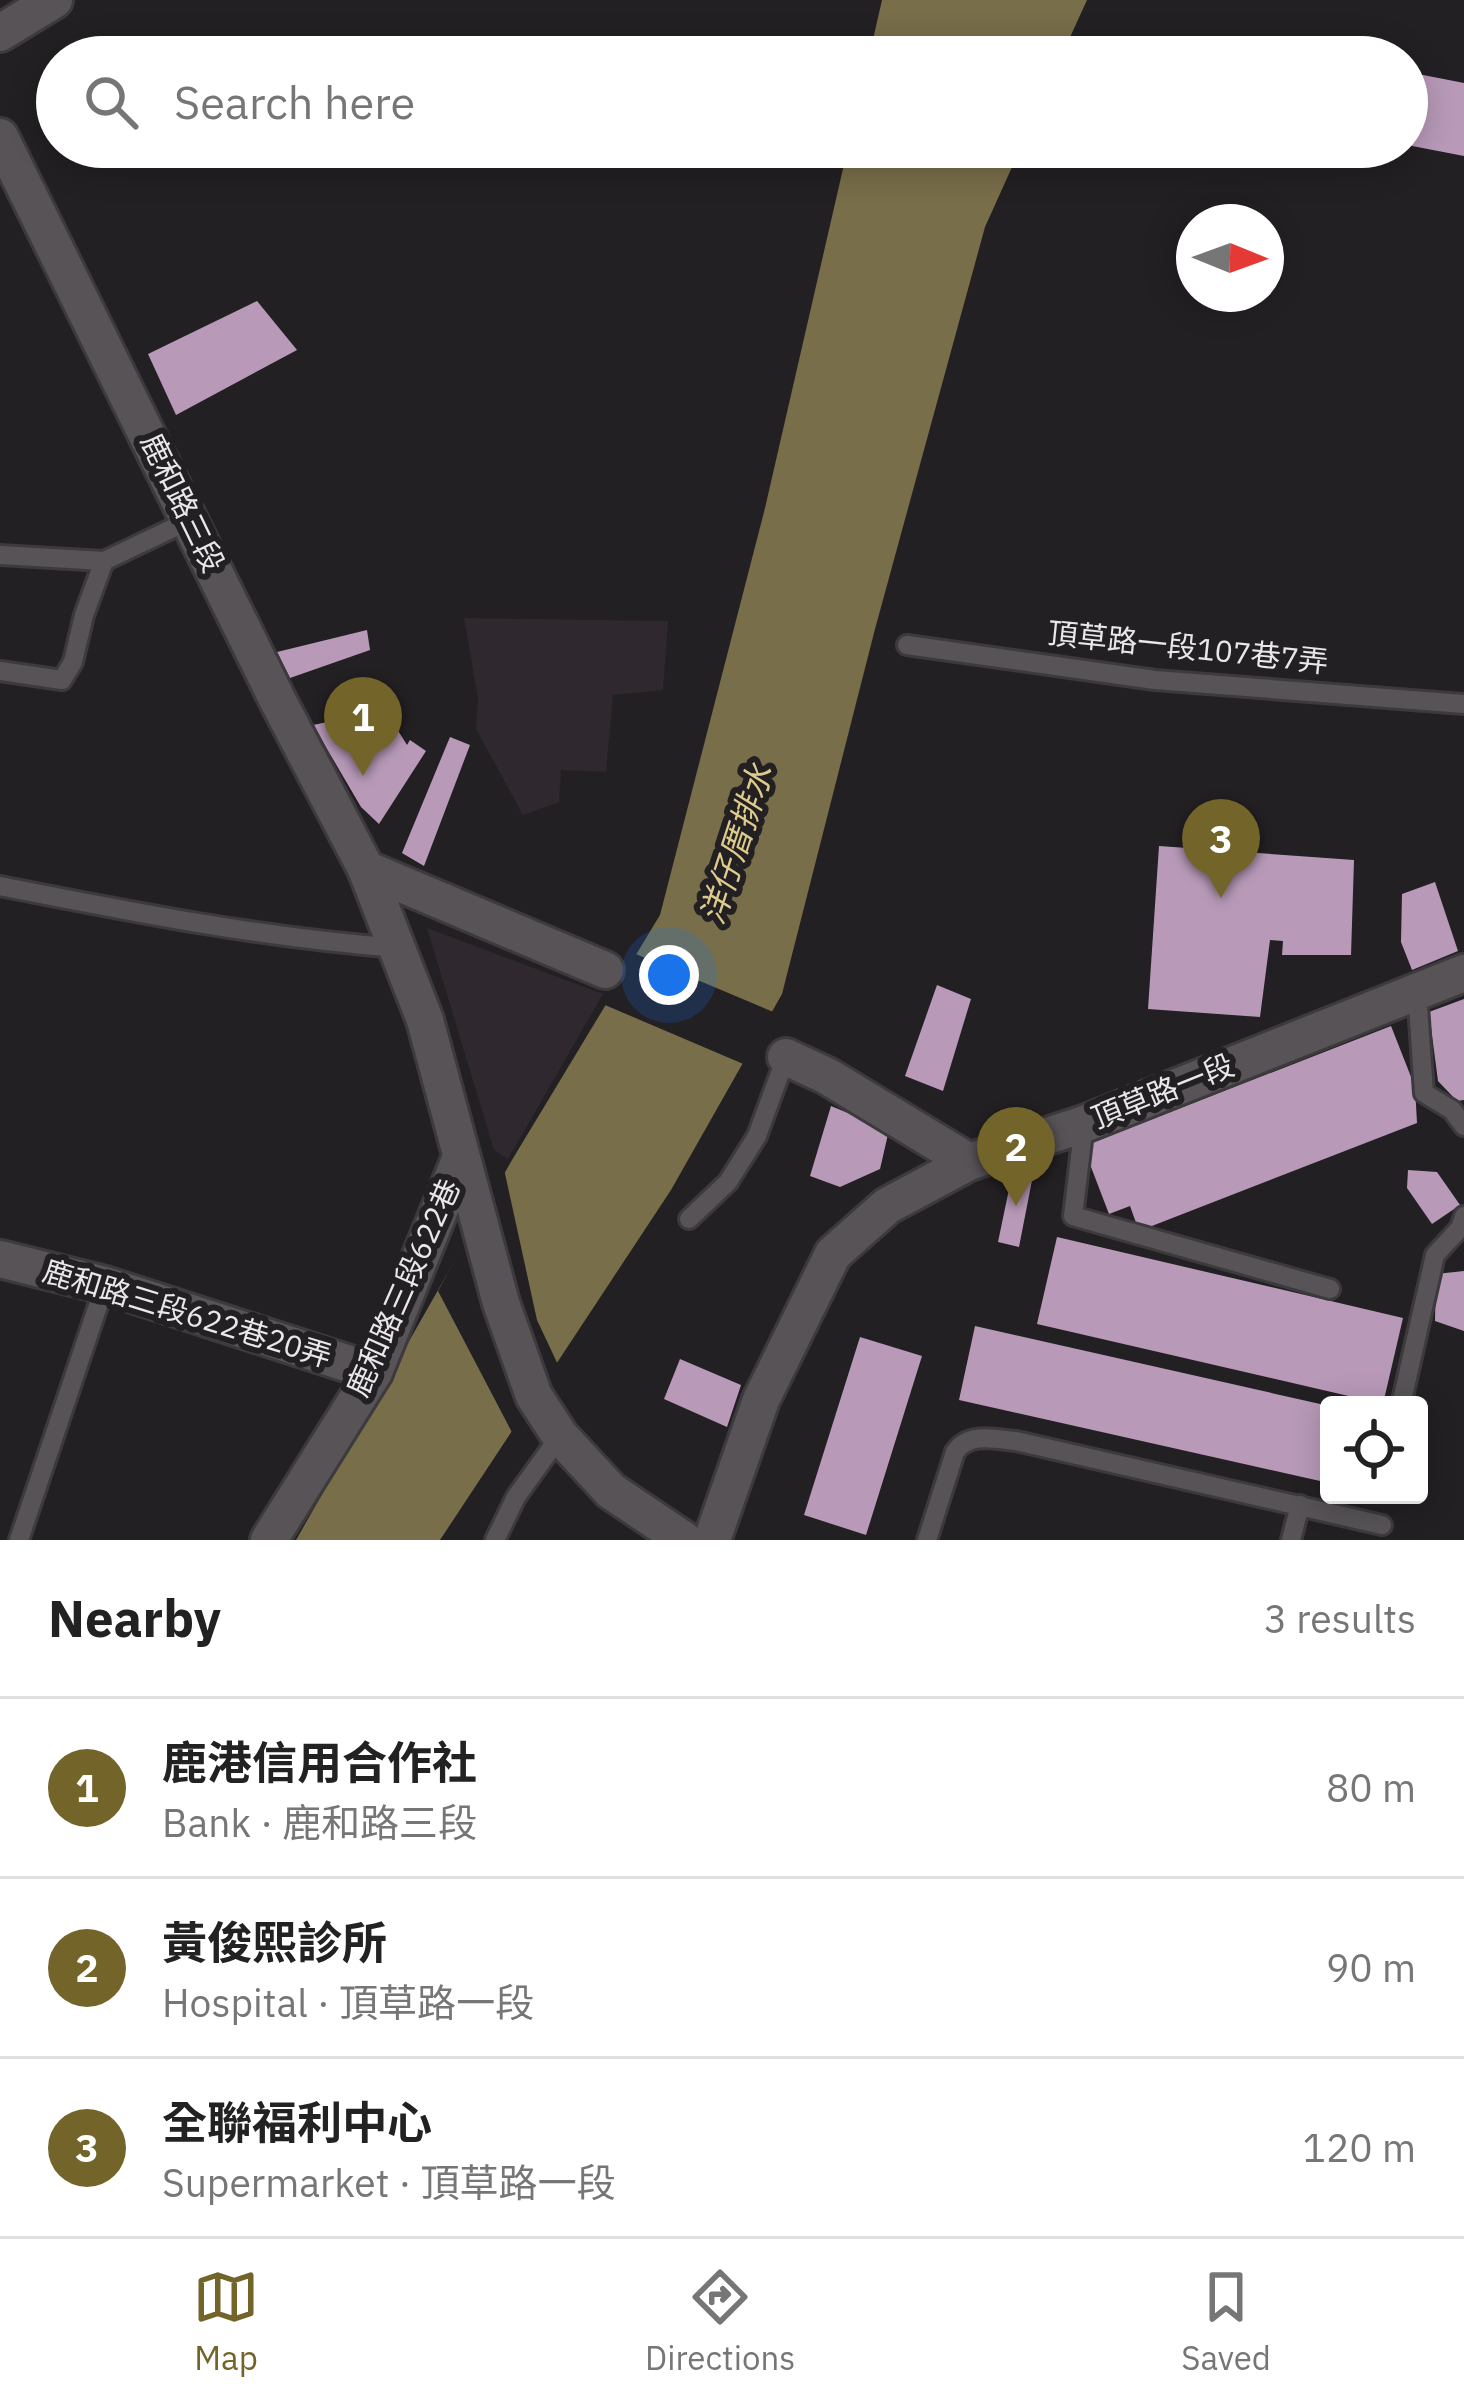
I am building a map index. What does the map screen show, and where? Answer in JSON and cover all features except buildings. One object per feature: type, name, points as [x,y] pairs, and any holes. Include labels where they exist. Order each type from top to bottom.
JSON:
[{"type":"street","points":[[0,32],[54,0]]},
{"type":"street","name":"鹿和路三段","points":[[0,137],[366,868],[425,1020],[516,1355],[534,1396],[560,1436],[611,1491],[683,1540]]},
{"type":"street","points":[[366,868],[604,970]]},
{"type":"street","name":"頂草路一段","points":[[712,1540],[761,1400],[833,1254],[887,1206],[969,1162],[1084,1124],[1464,973]]},
{"type":"street","points":[[786,1057],[827,1076],[969,1162]]},
{"type":"street","name":"鹿和路三段622巷","points":[[269,1540],[374,1372],[461,1157]]},
{"type":"street","name":"鹿和路三段622巷20弄","points":[[0,1259],[105,1285],[374,1372]]},
{"type":"lane","points":[[0,554],[104,562],[190,520]]},
{"type":"lane","points":[[0,671],[62,680],[73,662],[104,562]]},
{"type":"lane","name":"頂草路一段107巷7弄","points":[[907,645],[1155,680],[1464,704]]},
{"type":"lane","points":[[0,886],[144,915],[331,943],[398,948]]},
{"type":"lane","points":[[1417,991],[1424,1093],[1452,1110],[1464,1126]]},
{"type":"lane","points":[[689,1219],[728,1182],[757,1136],[786,1057]]},
{"type":"lane","points":[[1084,1124],[1073,1216],[1330,1289]]},
{"type":"lane","points":[[1403,1396],[1435,1255],[1460,1228],[1464,1216]]},
{"type":"lane","points":[[19,1540],[105,1285]]},
{"type":"lane","points":[[495,1540],[516,1496],[560,1436]]},
{"type":"lane","points":[[927,1540],[951,1459],[960,1444],[975,1439],[1016,1441],[1382,1525]]},
{"type":"lane","points":[[1291,1540],[1300,1505]]},
{"type":"shaded area","points":[[464,618],[668,621],[663,690],[613,695],[606,772],[561,770],[559,802],[523,815],[476,729],[478,698]]},
{"type":"shaded area","points":[[427,928],[603,994],[508,1159],[494,1150]]},
{"type":"water","points":[[882,0],[1087,0],[1071,36],[874,36]]},
{"type":"water","name":"洋仔厝排水","points":[[843,168],[1012,168],[985,227],[782,994],[671,1190],[440,1540],[296,1540],[512,1160],[660,915],[765,508]]},
{"type":"pier","points":[[631,952],[778,1014],[748,1066],[605,1005]]},
{"type":"pier","points":[[504,1169],[537,1320],[560,1369],[515,1438],[438,1291]]},
{"type":"place","name":"鹿港信用合作社","points":[[363,776]]},
{"type":"place","name":"全聯福利中心","points":[[1221,898]]},
{"type":"place","name":"黃俊熙診所","points":[[1016,1206]]}]
